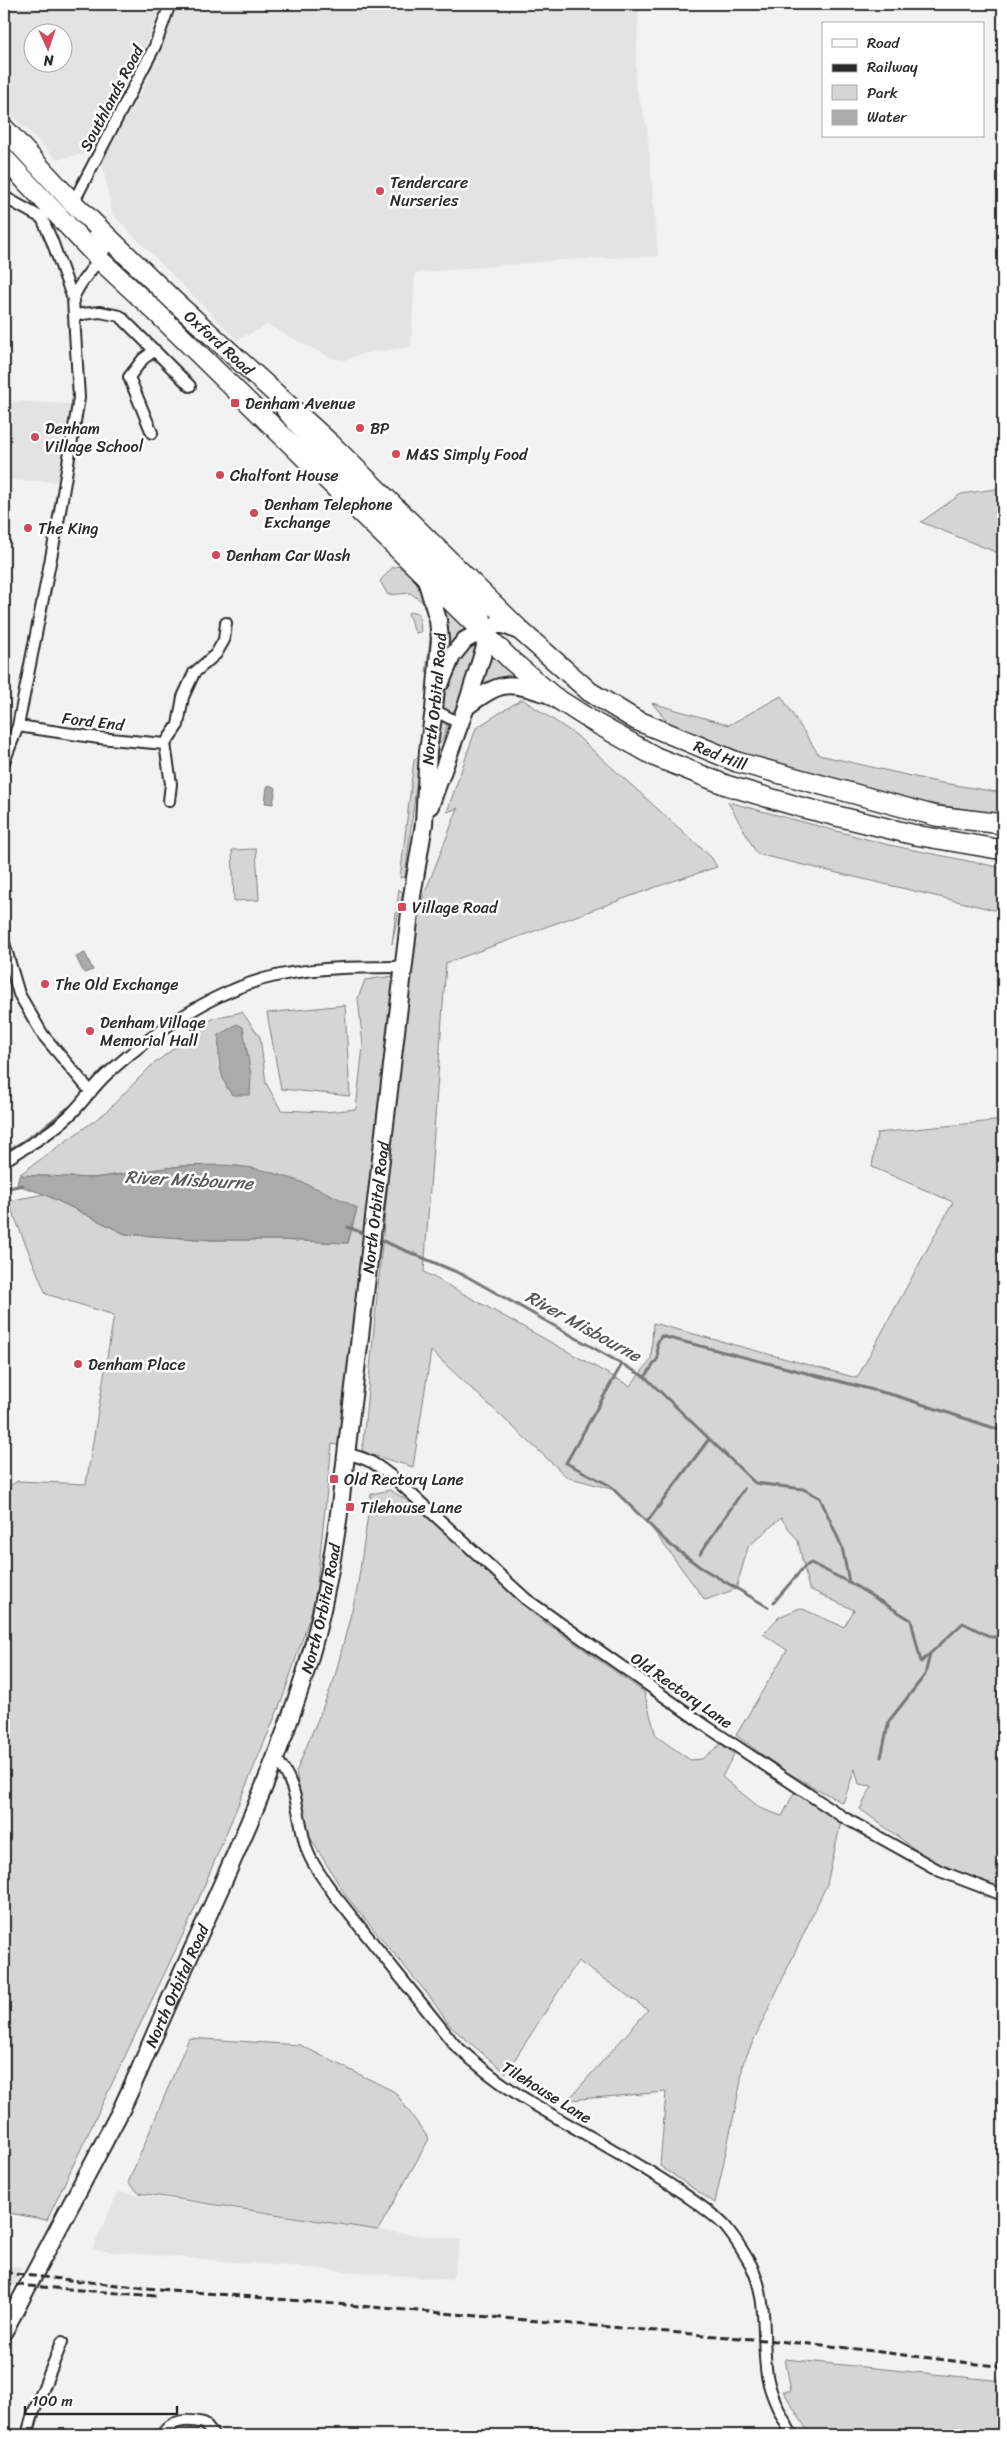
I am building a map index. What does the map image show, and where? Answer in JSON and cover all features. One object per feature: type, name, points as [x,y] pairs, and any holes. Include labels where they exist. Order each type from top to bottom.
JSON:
[{"type":"highway","name":"Oxford Road","points":[[4,128],[73,203],[174,302],[370,481],[481,593]]},
{"type":"highway","name":"Oxford Road","points":[[4,158],[100,260],[155,311],[483,631]]},
{"type":"highway","name":"Red Hill","points":[[481,593],[590,692],[636,720],[737,762],[936,816],[1003,824]]},
{"type":"highway","name":"Red Hill","points":[[483,631],[512,662],[553,696],[656,757],[726,785],[800,807],[915,835],[1003,850]]},
{"type":"main road","name":"North Orbital Road","points":[[251,371],[321,453],[482,610],[485,647],[466,707],[424,824]]},
{"type":"main road","name":"North Orbital Road","points":[[4,2331],[121,2110],[275,1758],[302,1683],[319,1624],[332,1565],[371,1255],[404,967],[424,824],[428,751],[435,704],[440,639],[429,611],[425,576]]},
{"type":"main road","points":[[435,704],[446,667],[460,645],[494,625],[504,625],[522,632]]},
{"type":"main road","points":[[466,707],[492,688],[526,687],[553,696]]},
{"type":"street","name":"Southlands Road","points":[[73,203],[154,46],[170,4]]},
{"type":"street","points":[[4,197],[42,218],[73,299],[79,398],[60,517],[18,726],[4,762]]},
{"type":"street","points":[[73,203],[106,249],[100,260],[77,286],[73,299]]},
{"type":"street","points":[[74,314],[100,312],[120,316],[190,386]]},
{"type":"street","points":[[152,433],[128,377],[143,359],[154,350]]},
{"type":"street","points":[[169,800],[171,784],[164,744],[178,725],[183,698],[194,673],[216,654],[224,640],[226,623]]},
{"type":"street","points":[[435,704],[459,723]]},
{"type":"street","name":"Ford End","points":[[18,726],[99,738],[164,744]]},
{"type":"street","points":[[428,751],[450,748]]},
{"type":"street","points":[[4,943],[19,994],[43,1036],[91,1092]]},
{"type":"street","points":[[4,1161],[53,1130],[72,1113],[106,1075],[140,1046],[190,1012],[246,985],[279,975],[338,967],[404,967]]},
{"type":"street","name":"Old Rectory Lane","points":[[346,1454],[363,1456],[395,1479],[526,1600],[709,1728],[843,1817],[940,1871],[1003,1895]]},
{"type":"street","name":"Tilehouse Lane","points":[[275,1758],[290,1779],[308,1851],[319,1872],[336,1897],[454,2044],[474,2062],[533,2104],[620,2153],[704,2208],[723,2224],[738,2243],[751,2265],[759,2286],[764,2312],[767,2376],[774,2399],[792,2435]]},
{"type":"street","points":[[27,2435],[33,2414],[62,2342]]},
{"type":"street","points":[[162,2435],[169,2426],[179,2421],[191,2420],[204,2423],[213,2435]]},
{"type":"shaded area","points":[[4,4],[162,4],[141,57],[87,154],[57,159],[4,108]]},
{"type":"shaded area","name":"Tendercare Nurseries","points":[[179,4],[639,4],[635,84],[647,126],[658,256],[563,260],[415,273],[411,347],[365,353],[344,360],[331,358],[267,325],[237,340],[112,214],[102,162],[146,83]]},
{"type":"shaded area","name":"Denham Village School","points":[[4,401],[71,404],[60,482],[4,480]]},
{"type":"shaded area","points":[[118,2192],[378,2230],[461,2240],[452,2280],[92,2250]]},
{"type":"shaded area","points":[[4,2265],[22,2267],[7,2302],[4,2301]]},
{"type":"green space","points":[[1003,488],[1003,555],[921,522],[961,494]]},
{"type":"green space","points":[[398,566],[417,582],[427,605],[410,593],[388,595],[380,581],[392,568]]},
{"type":"green space","points":[[441,600],[469,626],[452,642],[443,656]]},
{"type":"green space","points":[[415,612],[419,614],[421,632],[415,633],[408,613]]},
{"type":"green space","points":[[430,623],[433,623],[430,670],[426,672],[431,632]]},
{"type":"green space","points":[[477,638],[469,678],[452,714],[443,708],[449,677],[462,654]]},
{"type":"green space","points":[[492,649],[528,683],[475,695]]},
{"type":"green space","points":[[781,696],[819,755],[937,782],[1003,793],[1003,815],[902,799],[771,762],[675,731],[652,703],[729,725]]},
{"type":"green space","points":[[522,699],[576,735],[711,857],[717,867],[670,882],[446,963],[424,1272],[630,1386],[651,1360],[653,1323],[857,1378],[953,1202],[872,1167],[877,1133],[1003,1120],[1003,1901],[983,1896],[984,1880],[945,1871],[860,1809],[872,1786],[859,1784],[855,1769],[843,1803],[783,1770],[736,1735],[787,1650],[763,1634],[779,1617],[800,1608],[844,1627],[854,1610],[809,1589],[798,1541],[781,1518],[748,1547],[736,1589],[705,1600],[647,1522],[615,1490],[567,1477],[431,1351],[413,1467],[362,1452],[413,923],[458,808],[447,812],[476,728]]},
{"type":"green space","points":[[441,717],[447,725],[444,737],[437,744]]},
{"type":"green space","points":[[420,755],[405,877],[400,878],[414,760]]},
{"type":"green space","points":[[728,802],[889,845],[1003,868],[1003,912],[757,854]]},
{"type":"green space","points":[[256,849],[259,900],[234,901],[232,850]]},
{"type":"green space","points":[[399,889],[403,893],[392,944]]},
{"type":"green space","points":[[401,956],[347,1448],[332,1444],[315,1601],[282,1700],[189,1922],[47,2220],[4,2212],[4,1489],[18,1481],[86,1484],[114,1315],[46,1294],[8,1201],[44,1194],[125,1234],[212,1240],[348,1243],[357,1208],[237,1166],[181,1166],[93,1178],[19,1175],[105,1113],[151,1066],[213,1018],[242,1012],[260,1037],[266,1083],[281,1110],[325,1112],[356,1109],[363,1046],[358,998],[365,980],[393,976]]},
{"type":"green space","points":[[345,1005],[350,1096],[281,1089],[267,1013]]},
{"type":"green space","points":[[390,1490],[423,1510],[532,1613],[644,1692],[656,1736],[690,1760],[702,1759],[721,1744],[734,1754],[722,1777],[760,1808],[782,1816],[795,1791],[841,1822],[827,1884],[743,2063],[740,2086],[715,2203],[660,2166],[666,2092],[568,2100],[648,2010],[578,1961],[506,2073],[450,2026],[430,1997],[346,1896],[308,1834],[296,1772],[334,1680],[357,1590],[371,1494]]},
{"type":"green space","points":[[189,2038],[300,2045],[395,2092],[429,2139],[378,2230],[139,2193],[128,2183]]},
{"type":"green space","points":[[785,2359],[1003,2381],[1003,2435],[810,2435],[783,2391],[791,2391]]},
{"type":"water","points":[[269,785],[276,788],[273,804],[265,803],[267,787]]},
{"type":"water","points":[[85,953],[93,970],[84,973],[76,957]]},
{"type":"water","points":[[237,1024],[243,1027],[251,1075],[250,1095],[232,1095],[224,1082],[220,1067],[219,1035]]},
{"type":"water","points":[[222,1165],[267,1171],[329,1194],[357,1208],[348,1243],[212,1240],[125,1234],[44,1194],[17,1185],[19,1175],[93,1178],[181,1166]]},
{"type":"waterway","points":[[4,1154],[43,1128],[68,1108]]},
{"type":"waterway","name":"River Misbourne","points":[[4,1189],[23,1185]]},
{"type":"waterway","name":"River Misbourne","points":[[348,1227],[367,1235]]},
{"type":"waterway","name":"River Misbourne","points":[[378,1239],[466,1276],[645,1377],[755,1483],[803,1489],[820,1498],[842,1547],[849,1582],[911,1620],[921,1662],[963,1623],[991,1637],[1003,1637]]},
{"type":"waterway","points":[[645,1377],[658,1358],[657,1344],[661,1336],[897,1396],[1003,1431]]},
{"type":"waterway","points":[[622,1364],[566,1463],[609,1485],[668,1543],[700,1567],[768,1607]]},
{"type":"waterway","points":[[647,1522],[709,1439]]},
{"type":"waterway","points":[[700,1554],[744,1489]]},
{"type":"waterway","points":[[774,1602],[804,1567],[811,1563],[848,1582]]},
{"type":"waterway","points":[[881,1757],[889,1721],[925,1675],[930,1654]]},
{"type":"waterway","points":[[1002,1864],[1003,1856]]},
{"type":"railway","points":[[4,2273],[146,2288],[823,2345],[1003,2367]]},
{"type":"railway","points":[[4,2284],[156,2296]]},
{"type":"place","name":"Tendercare Nurseries","points":[[380,191]]},
{"type":"place","name":"Denham Avenue","points":[[235,403]]},
{"type":"place","name":"BP","points":[[360,428]]},
{"type":"place","name":"Denham Village School","points":[[35,437]]},
{"type":"place","name":"M&S Simply Food","points":[[396,454]]},
{"type":"place","name":"Chalfont House","points":[[220,475]]},
{"type":"place","name":"Denham Telephone Exchange","points":[[254,513]]},
{"type":"place","name":"The King","points":[[28,528]]},
{"type":"place","name":"Denham Car Wash","points":[[216,555]]},
{"type":"place","name":"Village Road","points":[[402,907]]},
{"type":"place","name":"The Old Exchange","points":[[45,984]]},
{"type":"place","name":"Denham Village Memorial Hall","points":[[90,1031]]},
{"type":"place","name":"Denham Place","points":[[78,1364]]},
{"type":"place","name":"Old Rectory Lane","points":[[334,1479]]},
{"type":"place","name":"Tilehouse Lane","points":[[350,1507]]}]
